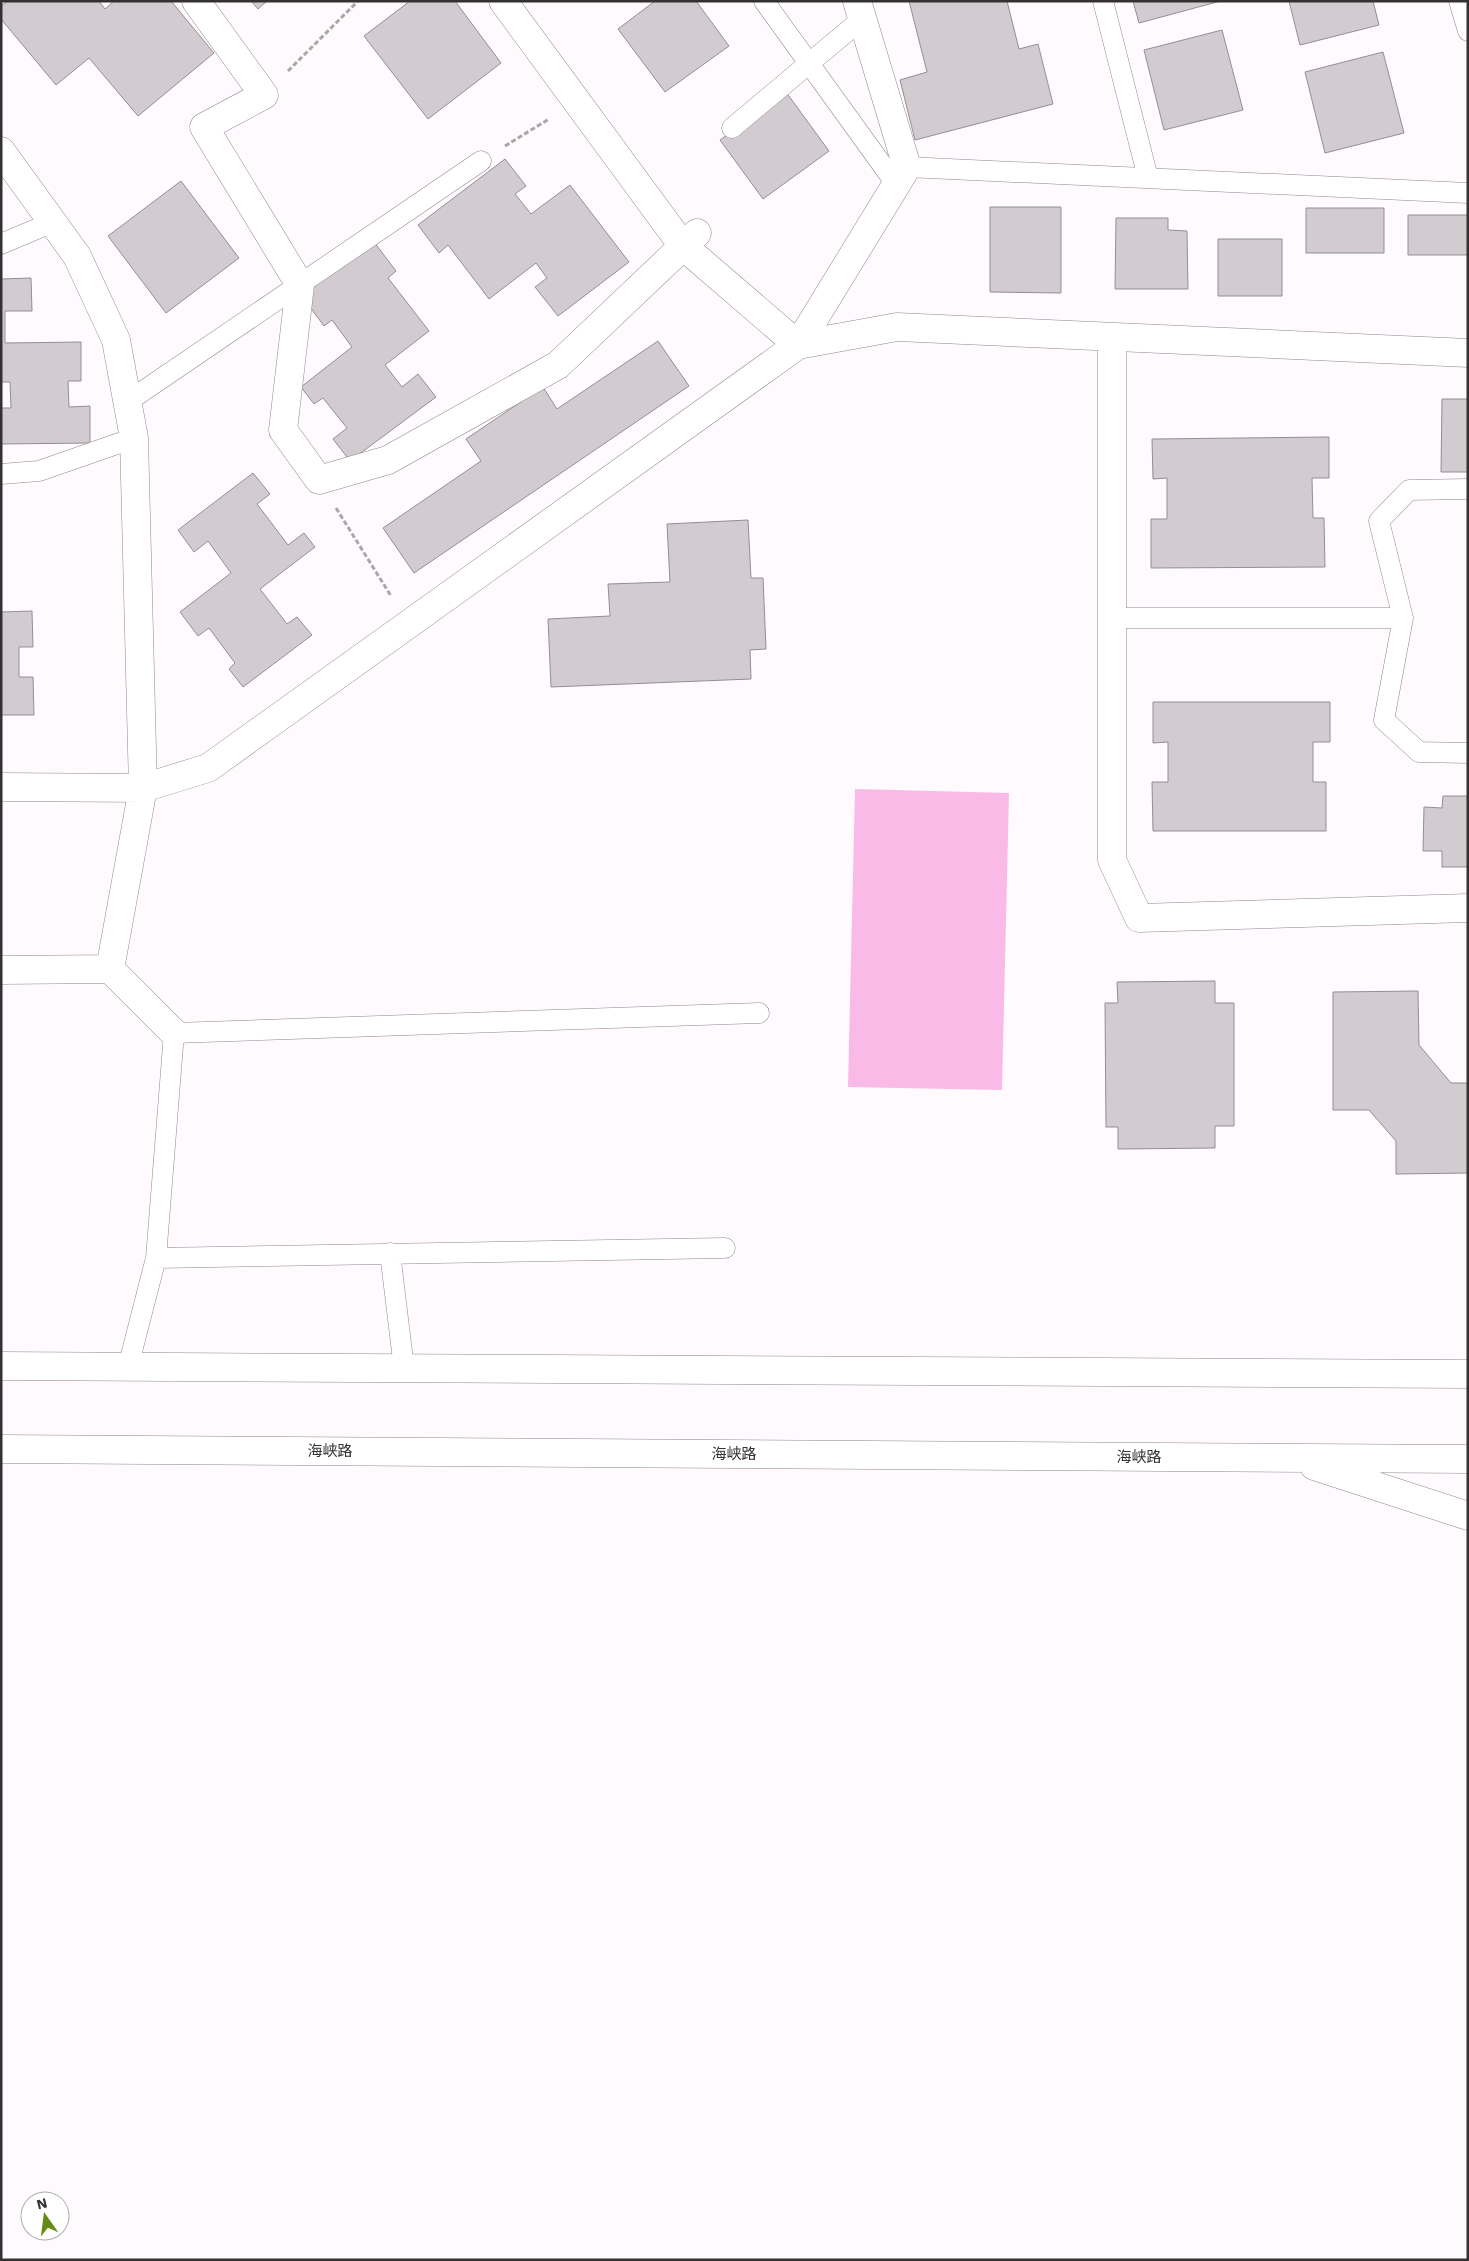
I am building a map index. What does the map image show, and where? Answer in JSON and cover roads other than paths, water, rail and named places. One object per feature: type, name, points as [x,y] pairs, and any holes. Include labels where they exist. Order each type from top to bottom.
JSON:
[{"type":"main road","points":[[196,1],[264,95],[204,128],[300,285],[283,430],[319,480],[388,460],[558,365],[690,240]]},
{"type":"main road","points":[[503,1],[577,102],[690,240],[798,345]]},
{"type":"main road","points":[[1,787],[143,788],[208,768],[798,345],[902,175],[860,10]]},
{"type":"main road","points":[[1,151],[77,256],[116,340],[134,438],[143,788],[110,969]]},
{"type":"main road","points":[[798,345],[897,327],[1468,353]]},
{"type":"main road","points":[[1112,337],[1112,860],[1139,918],[1468,908]]},
{"type":"main road","points":[[1,970],[110,969],[174,1033]]},
{"type":"main road","points":[[1394,1372],[1468,1360]]},
{"type":"main road","points":[[1,1366],[1394,1372],[1468,1374]]},
{"type":"main road","name":"海峡路","points":[[1,1449],[1468,1459]]},
{"type":"main road","points":[[1288,1458],[1468,1516]]},
{"type":"lane","points":[[764,1],[809,63],[902,175],[1148,178],[1468,193]]},
{"type":"lane","points":[[1103,1],[1148,178]]},
{"type":"lane","points":[[1459,1],[1468,31]]},
{"type":"lane","points":[[732,128],[809,63],[860,10]]},
{"type":"lane","points":[[128,402],[481,161]]},
{"type":"lane","points":[[1,244],[53,222]]},
{"type":"lane","points":[[1,474],[39,471],[134,438]]},
{"type":"lane","points":[[1468,489],[1410,490],[1379,521],[1403,618],[1384,720],[1419,752],[1468,753]]},
{"type":"lane","points":[[1112,618],[1403,618]]},
{"type":"lane","points":[[128,1366],[156,1258],[174,1033],[759,1013]]},
{"type":"lane","points":[[156,1258],[725,1248]]},
{"type":"lane","points":[[390,1253],[404,1368]]}]
